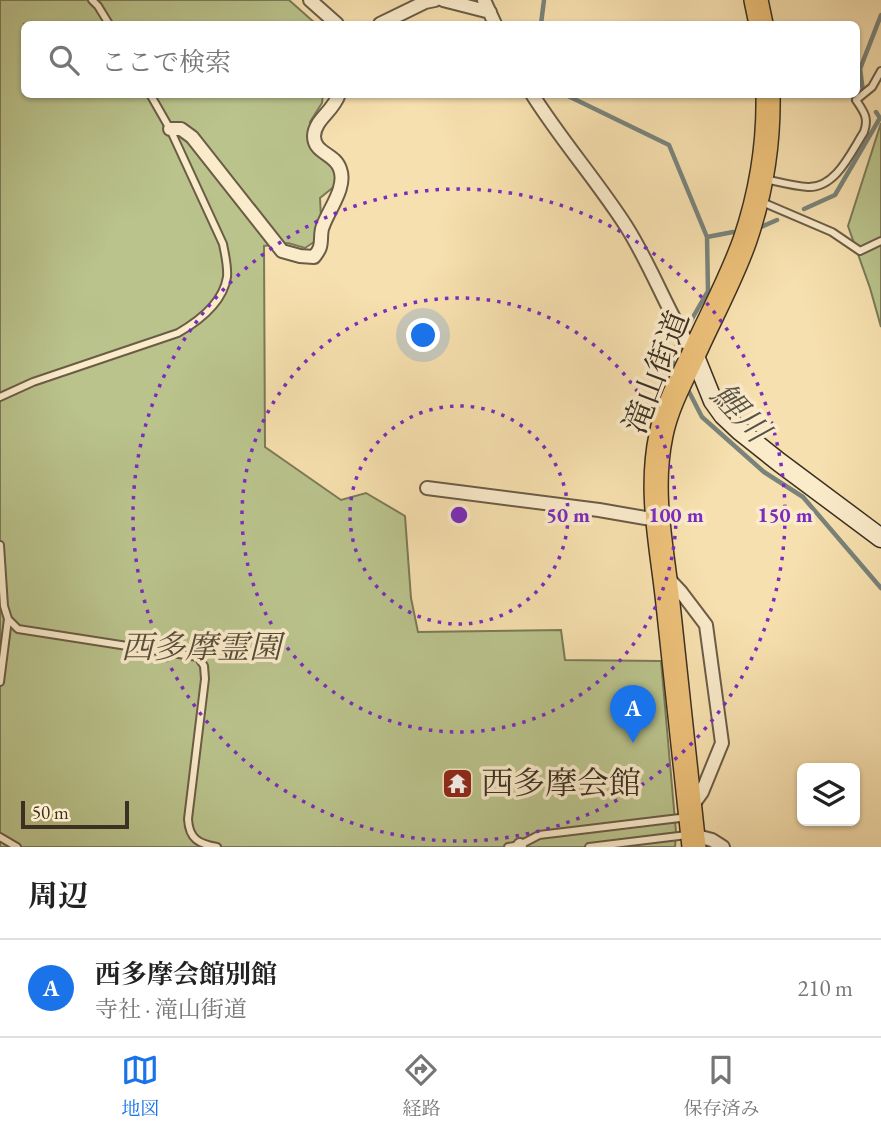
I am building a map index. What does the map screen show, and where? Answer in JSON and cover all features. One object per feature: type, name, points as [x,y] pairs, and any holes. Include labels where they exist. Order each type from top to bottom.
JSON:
[{"type":"highway","points":[[756,0],[760,21]]},
{"type":"highway","name":"滝山街道","points":[[692,827],[657,520],[656,465],[661,432],[690,354],[744,243],[759,189],[768,129],[768,98]]},
{"type":"street","points":[[310,0],[334,21]]},
{"type":"street","points":[[386,21],[425,2],[435,0]]},
{"type":"street","points":[[443,0],[490,12]]},
{"type":"street","points":[[170,129],[180,130],[192,137],[282,251],[314,257],[320,247],[321,228],[340,188],[342,170],[337,162],[317,148],[314,138],[316,125],[333,108],[337,98]]},
{"type":"street","points":[[535,98],[626,226],[713,401],[723,415],[779,462],[881,538]]},
{"type":"street","points":[[427,488],[657,520]]},
{"type":"street","points":[[664,575],[706,625],[722,743],[702,792],[692,827],[723,847]]},
{"type":"lane","points":[[92,0],[107,21]]},
{"type":"lane","points":[[860,97],[872,87],[881,71]]},
{"type":"lane","points":[[0,397],[33,382],[178,333],[196,323],[215,304],[222,291],[227,277],[223,244],[170,129],[152,98]]},
{"type":"lane","points":[[759,189],[811,187],[836,175],[867,125],[867,115],[856,100],[858,98]]},
{"type":"lane","points":[[759,189],[860,251],[881,241]]},
{"type":"lane","points":[[0,545],[4,606],[8,619],[0,682]]},
{"type":"lane","points":[[8,619],[18,629],[26,631],[198,657],[204,666],[205,679],[188,819],[189,830],[195,844],[218,847]]},
{"type":"lane","points":[[518,847],[540,835],[692,827]]},
{"type":"lane","points":[[589,847],[692,827]]},
{"type":"lane","points":[[0,837],[17,847]]},
{"type":"green space","name":"西多摩霊園","points":[[0,0],[289,0],[313,21],[21,21],[21,98],[323,98],[310,122],[314,149],[333,162],[336,185],[320,198],[321,217],[317,240],[305,248],[288,243],[264,246],[265,447],[341,500],[366,493],[405,516],[411,598],[418,632],[561,630],[565,660],[661,661],[676,832],[675,847],[0,847]]},
{"type":"green space","points":[[881,123],[881,327],[848,226]]},
{"type":"waterway","name":"鯉川","points":[[541,21],[544,0]]},
{"type":"waterway","points":[[863,91],[860,69],[881,15]]},
{"type":"waterway","name":"鯉川","points":[[572,98],[669,145],[707,237],[708,291],[670,357],[677,369]]},
{"type":"waterway","points":[[804,209],[835,195],[880,118],[876,112]]},
{"type":"waterway","points":[[761,227],[777,220]]},
{"type":"waterway","points":[[707,237],[733,232]]},
{"type":"waterway","name":"鯉川","points":[[686,386],[702,417],[764,472],[803,497],[881,588]]},
{"type":"place","name":"西多摩会館別館","points":[[633,743]]},
{"type":"place","name":"西多摩会館","points":[[458,783]]}]
